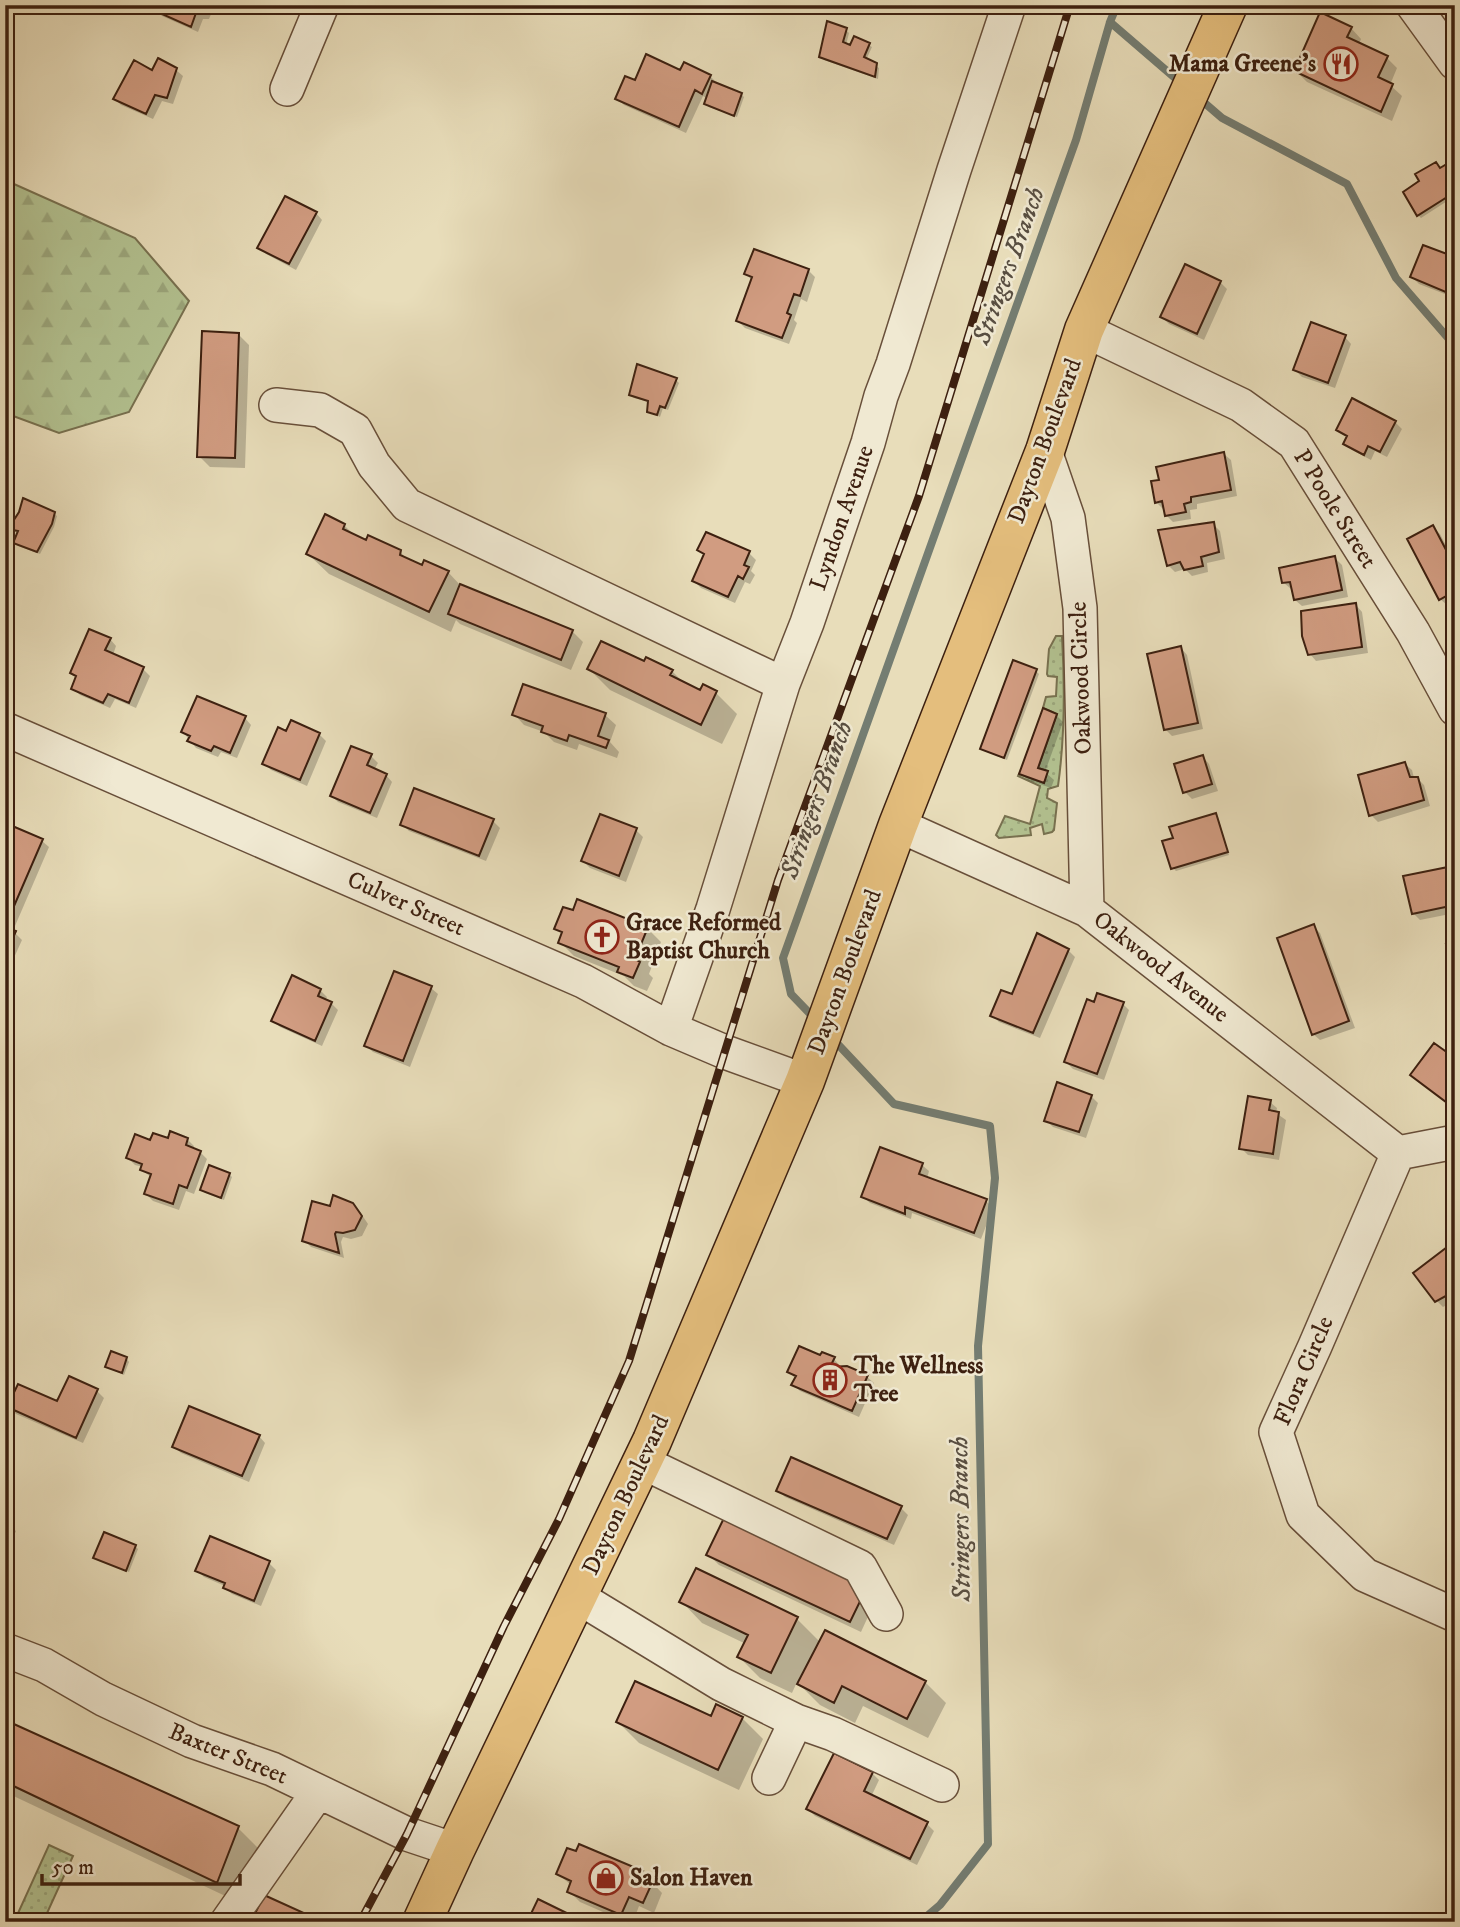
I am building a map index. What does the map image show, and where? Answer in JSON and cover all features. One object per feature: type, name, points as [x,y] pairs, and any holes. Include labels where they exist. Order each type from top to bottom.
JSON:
[{"type":"main road","name":"Dayton Boulevard","points":[[423,1921],[642,1462],[805,1081],[898,824],[1045,451],[1084,330],[1228,5]]},
{"type":"street","points":[[287,89],[322,5]]},
{"type":"street","name":"Lyndon Avenue","points":[[671,1029],[713,909],[783,684],[807,623],[868,443],[1009,5]]},
{"type":"street","points":[[1413,5],[1455,63]]},
{"type":"street","name":"P Poole Street","points":[[1084,330],[1241,405],[1294,443],[1413,632],[1455,709]]},
{"type":"street","points":[[276,405],[320,410],[355,430],[374,465],[407,505],[783,684]]},
{"type":"street","name":"Oakwood Circle","points":[[1045,451],[1068,517],[1080,608],[1087,910]]},
{"type":"street","name":"Culver Street","points":[[5,729],[583,981],[671,1029],[805,1081]]},
{"type":"street","name":"Oakwood Avenue","points":[[898,824],[1087,910],[1398,1153]]},
{"type":"street","points":[[1398,1153],[1455,1142]]},
{"type":"street","name":"Flora Circle","points":[[1398,1153],[1276,1432],[1303,1515],[1365,1575],[1455,1615]]},
{"type":"street","points":[[642,1462],[860,1567],[886,1614]]},
{"type":"street","points":[[578,1597],[721,1684],[796,1721],[833,1734],[942,1785]]},
{"type":"street","name":"Baxter Street","points":[[5,1650],[44,1665],[103,1699],[192,1741],[272,1769],[407,1835],[455,1850]]},
{"type":"street","points":[[769,1778],[796,1721]]},
{"type":"street","points":[[227,1922],[318,1792]]},
{"type":"green space","points":[[5,180],[135,238],[189,301],[129,412],[59,433],[5,413]]},
{"type":"green space","points":[[1056,636],[1062,636],[1064,711],[1058,786],[1048,789],[1047,798],[1057,803],[1054,830],[1044,834],[1042,824],[1030,828],[1031,835],[999,838],[996,835],[1005,816],[1030,824],[1040,786],[1018,776],[1019,774],[1044,783],[1047,771],[1038,768],[1057,714],[1043,708],[1046,697],[1056,696],[1057,677],[1047,674],[1049,649]]},
{"type":"green space","points":[[49,1845],[73,1856],[43,1922],[14,1922]]},
{"type":"building","points":[[155,5],[206,5],[202,13],[196,13],[191,27],[153,10]]},
{"type":"building","name":"Mama Greene's","points":[[1320,12],[1352,27],[1347,37],[1388,56],[1378,77],[1393,84],[1381,112],[1294,71]]},
{"type":"building","points":[[827,21],[847,28],[843,42],[850,45],[854,36],[870,43],[864,57],[877,63],[875,77],[819,57]]},
{"type":"building","points":[[646,54],[680,70],[684,62],[711,75],[702,94],[695,90],[679,127],[615,99],[625,76],[635,80]]},
{"type":"building","points":[[158,58],[177,68],[167,98],[155,95],[146,114],[113,99],[134,60],[152,70]]},
{"type":"building","points":[[712,81],[742,93],[734,116],[704,104]]},
{"type":"building","points":[[1455,159],[1455,192],[1417,216],[1403,192],[1419,181],[1415,174],[1436,162],[1440,168]]},
{"type":"building","points":[[285,196],[317,212],[289,264],[257,248]]},
{"type":"building","points":[[1423,245],[1455,257],[1455,275],[1448,293],[1410,277]]},
{"type":"building","points":[[754,249],[809,269],[800,296],[794,294],[787,313],[791,315],[782,338],[736,321],[752,277],[744,274]]},
{"type":"building","points":[[1185,264],[1221,281],[1197,334],[1160,317]]},
{"type":"building","points":[[1311,322],[1346,335],[1328,383],[1293,370]]},
{"type":"building","points":[[202,331],[239,333],[235,458],[197,457]]},
{"type":"building","points":[[637,364],[677,378],[665,408],[660,406],[657,415],[647,412],[648,401],[629,395]]},
{"type":"building","points":[[1352,398],[1396,421],[1380,452],[1368,446],[1364,455],[1343,444],[1347,436],[1336,430]]},
{"type":"building","points":[[1224,452],[1231,490],[1191,497],[1191,502],[1184,504],[1186,512],[1165,516],[1162,501],[1155,503],[1151,481],[1159,480],[1156,467]]},
{"type":"building","points":[[23,498],[55,512],[52,524],[37,552],[13,543],[18,531],[8,529],[19,512]]},
{"type":"building","points":[[325,514],[345,524],[343,529],[366,540],[368,535],[401,550],[400,555],[422,565],[424,560],[449,571],[429,612],[306,554]]},
{"type":"building","points":[[1214,522],[1219,552],[1201,557],[1203,566],[1184,570],[1180,562],[1167,566],[1158,530]]},
{"type":"building","points":[[1433,525],[1455,567],[1455,591],[1439,600],[1407,539]]},
{"type":"building","points":[[706,532],[750,551],[744,565],[749,567],[743,579],[738,576],[728,597],[692,581],[704,554],[697,550]]},
{"type":"building","points":[[1335,556],[1342,590],[1294,600],[1290,582],[1282,583],[1279,568]]},
{"type":"building","points":[[460,584],[573,630],[561,660],[448,614]]},
{"type":"building","points":[[1356,603],[1362,647],[1308,655],[1302,636],[1301,611]]},
{"type":"building","points":[[89,629],[111,638],[105,650],[144,667],[129,703],[108,694],[103,703],[71,689],[76,676],[70,673]]},
{"type":"building","points":[[601,641],[644,661],[646,657],[673,670],[670,675],[700,690],[703,684],[717,691],[701,725],[587,669]]},
{"type":"building","points":[[1181,646],[1198,723],[1164,730],[1147,654]]},
{"type":"building","points":[[1013,660],[1037,669],[1004,758],[980,749]]},
{"type":"building","points":[[523,684],[606,713],[598,736],[609,740],[606,748],[569,735],[567,741],[541,732],[543,726],[512,715]]},
{"type":"building","points":[[197,696],[246,716],[230,753],[214,746],[211,751],[187,741],[190,736],[181,732]]},
{"type":"building","points":[[1043,708],[1057,714],[1038,768],[1048,771],[1044,783],[1019,774]]},
{"type":"building","points":[[291,720],[320,733],[300,780],[262,764],[278,727],[286,731]]},
{"type":"building","points":[[351,746],[372,754],[367,765],[387,774],[370,813],[330,796]]},
{"type":"building","points":[[1203,755],[1212,784],[1183,793],[1174,764]]},
{"type":"building","points":[[1405,762],[1410,777],[1418,777],[1424,800],[1369,816],[1358,775]]},
{"type":"building","points":[[414,788],[494,819],[479,856],[400,825]]},
{"type":"building","points":[[1216,813],[1228,852],[1171,869],[1162,841],[1173,838],[1169,827]]},
{"type":"building","points":[[600,814],[637,828],[619,876],[581,861]]},
{"type":"building","points":[[10,825],[43,839],[8,920],[5,919],[5,836]]},
{"type":"building","points":[[1448,867],[1455,905],[1412,914],[1403,876]]},
{"type":"building","name":"Grace Reformed Baptist Church","points":[[577,899],[648,927],[635,959],[640,962],[633,978],[617,972],[619,967],[558,943],[562,932],[554,929],[563,907],[573,910]]},
{"type":"building","points":[[1314,924],[1349,1021],[1312,1035],[1277,938]]},
{"type":"building","points":[[5,927],[16,931],[5,956]]},
{"type":"building","points":[[1455,930],[1453,969],[1446,944],[1451,943],[1449,932]]},
{"type":"building","points":[[1037,933],[1069,949],[1033,1033],[990,1016],[1001,990],[1012,994]]},
{"type":"building","points":[[394,971],[432,986],[403,1061],[364,1046]]},
{"type":"building","points":[[292,975],[321,989],[318,996],[332,1002],[315,1041],[271,1021]]},
{"type":"building","points":[[1097,993],[1124,1002],[1097,1074],[1064,1062],[1087,999],[1094,1002]]},
{"type":"building","points":[[1434,1043],[1455,1058],[1455,1091],[1446,1102],[1410,1075]]},
{"type":"building","points":[[1057,1082],[1092,1095],[1079,1132],[1044,1121]]},
{"type":"building","points":[[1248,1096],[1271,1100],[1269,1110],[1279,1112],[1273,1154],[1239,1149]]},
{"type":"building","points":[[170,1131],[188,1138],[186,1145],[201,1151],[187,1188],[179,1185],[173,1204],[144,1194],[151,1174],[140,1170],[142,1164],[126,1158],[135,1134],[150,1140],[153,1133],[168,1138]]},
{"type":"building","points":[[880,1147],[923,1163],[919,1174],[987,1199],[974,1233],[905,1207],[905,1214],[861,1197]]},
{"type":"building","points":[[209,1165],[230,1173],[221,1198],[200,1190]]},
{"type":"building","points":[[333,1195],[353,1203],[362,1216],[355,1230],[336,1232],[339,1253],[302,1241],[312,1201],[330,1206]]},
{"type":"building","points":[[1455,1241],[1455,1291],[1435,1302],[1413,1273]]},
{"type":"building","name":"The Wellness Tree","points":[[799,1346],[820,1355],[822,1352],[835,1357],[830,1367],[847,1366],[868,1375],[852,1411],[791,1385],[796,1376],[787,1372]]},
{"type":"building","points":[[111,1351],[127,1357],[122,1373],[105,1367]]},
{"type":"building","points":[[69,1376],[98,1389],[76,1438],[7,1407],[18,1384],[57,1401]]},
{"type":"building","points":[[189,1406],[260,1435],[242,1476],[172,1447]]},
{"type":"building","points":[[791,1457],[902,1506],[887,1539],[776,1491]]},
{"type":"building","points":[[724,1518],[868,1585],[850,1622],[706,1555]]},
{"type":"building","points":[[104,1532],[136,1545],[126,1571],[93,1558]]},
{"type":"building","points":[[210,1536],[270,1561],[254,1601],[223,1588],[225,1583],[195,1571]]},
{"type":"building","points":[[696,1568],[798,1617],[771,1673],[737,1657],[748,1635],[679,1602]]},
{"type":"building","points":[[825,1630],[926,1681],[907,1719],[842,1686],[834,1703],[797,1684]]},
{"type":"building","points":[[635,1681],[711,1716],[716,1704],[743,1717],[718,1770],[616,1722]]},
{"type":"building","points":[[5,1720],[239,1826],[217,1883],[5,1782]]},
{"type":"building","points":[[834,1753],[873,1772],[864,1791],[928,1822],[910,1859],[806,1809]]},
{"type":"building","name":"Salon Haven","points":[[579,1844],[643,1871],[641,1875],[653,1881],[643,1903],[629,1897],[621,1915],[567,1892],[571,1881],[556,1874],[567,1848],[576,1851]]},
{"type":"building","points":[[264,1895],[306,1914],[303,1922],[251,1922]]},
{"type":"building","points":[[538,1899],[585,1922],[527,1922]]},
{"type":"waterway","name":"Stringers Branch","points":[[816,1020],[791,994],[783,958],[1076,140],[1117,5]]},
{"type":"waterway","points":[[1110,22],[1182,84]]},
{"type":"waterway","points":[[1200,99],[1222,118],[1347,184],[1396,278],[1455,346]]},
{"type":"waterway","name":"Stringers Branch","points":[[832,1038],[894,1104],[990,1126],[995,1178],[978,1346],[988,1844],[940,1905],[920,1922]]},
{"type":"railway","points":[[360,1922],[407,1834],[504,1626],[559,1519],[629,1361],[778,880],[919,496],[1070,5]]},
{"type":"place","name":"Mama Greene's","points":[[1341,64]]},
{"type":"place","name":"Grace Reformed Baptist Church","points":[[602,937]]},
{"type":"place","name":"The Wellness Tree","points":[[830,1380]]},
{"type":"place","name":"Salon Haven","points":[[606,1878]]}]
